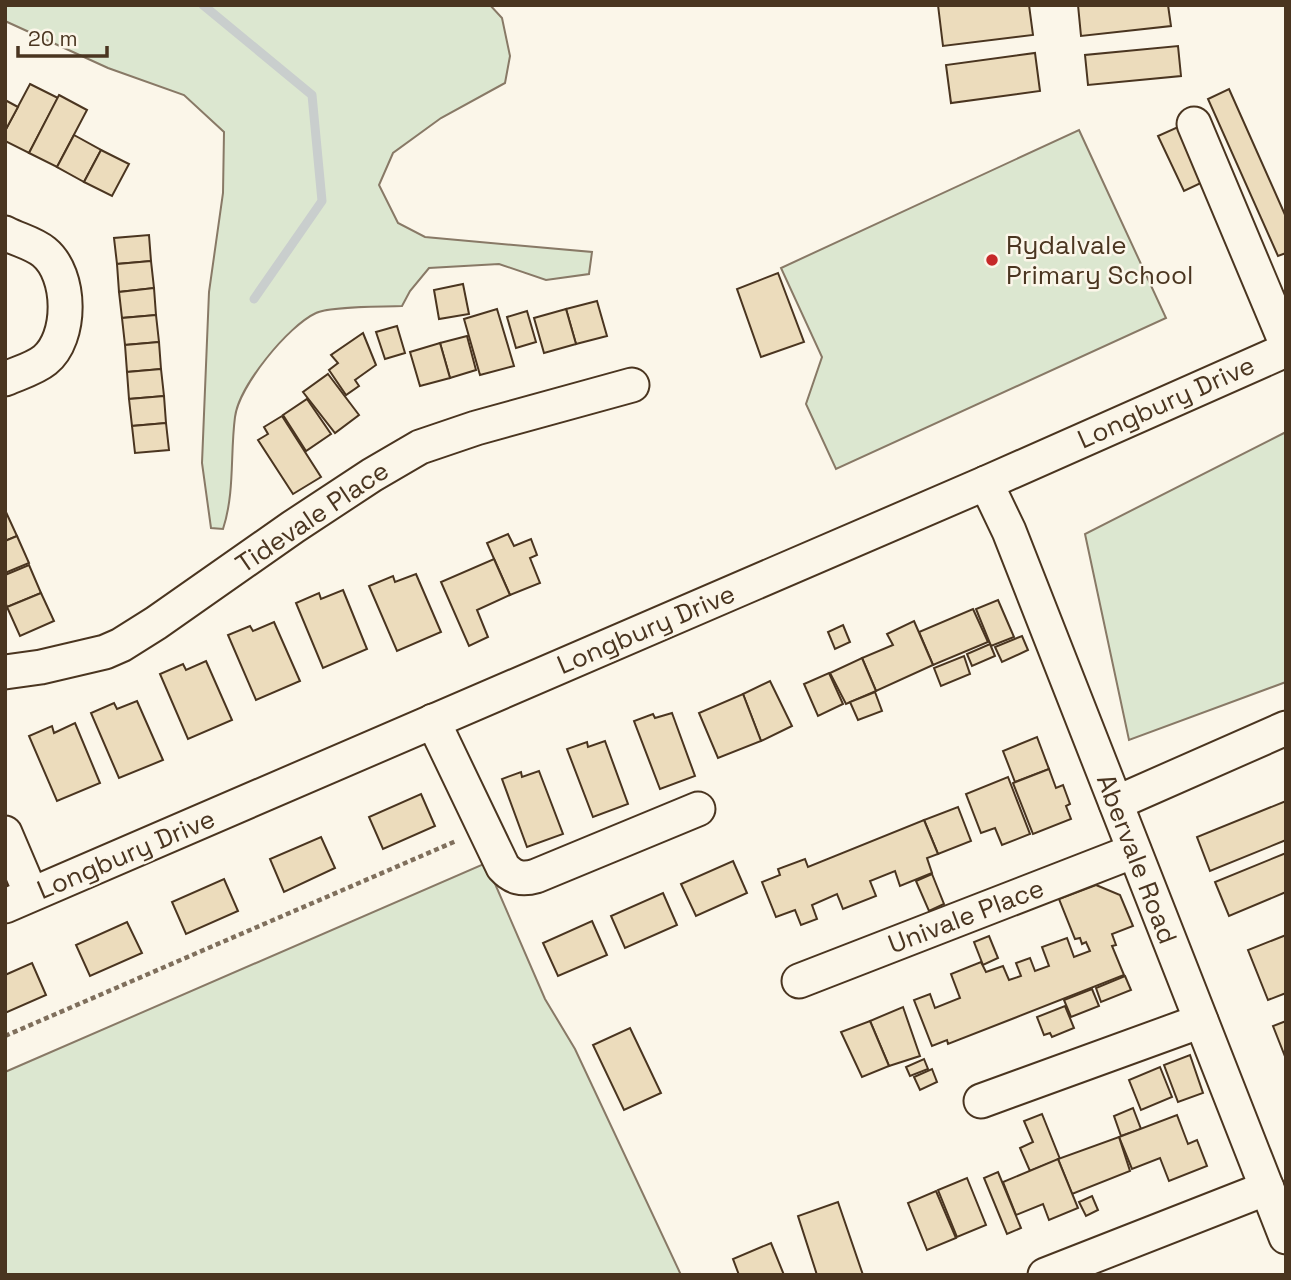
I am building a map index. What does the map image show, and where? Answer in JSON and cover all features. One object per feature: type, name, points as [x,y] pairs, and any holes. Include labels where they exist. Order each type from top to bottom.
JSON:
[{"type":"street","points":[[1194,124],[1286,343]]},
{"type":"street","points":[[5,233],[47,254],[60,273],[65,316],[62,336],[55,350],[43,362],[5,379]]},
{"type":"street","name":"Longbury Drive","points":[[18,900],[1286,350]]},
{"type":"street","name":"Tidevale Place","points":[[5,672],[41,667],[105,652],[121,645],[372,475],[420,447],[476,428],[632,384]]},
{"type":"street","name":"Abervale Road","points":[[986,482],[1009,531],[1286,1237]]},
{"type":"street","points":[[433,721],[503,867],[511,875],[524,879],[536,876],[698,809]]},
{"type":"street","points":[[1116,803],[1286,728]]},
{"type":"street","points":[[5,833],[18,900]]},
{"type":"street","name":"Univale Place","points":[[799,981],[1134,851]]},
{"type":"street","points":[[981,1101],[1201,1021]]},
{"type":"street","points":[[1045,1275],[1267,1188]]},
{"type":"path","points":[[5,1036],[486,828]]},
{"type":"green space","points":[[5,5],[490,5],[502,18],[510,56],[505,83],[441,118],[393,153],[379,185],[398,223],[425,237],[592,252],[589,274],[546,280],[499,264],[429,268],[410,291],[402,306],[333,309],[316,313],[305,320],[266,358],[238,404],[227,515],[223,529],[211,528],[202,463],[209,292],[223,193],[224,132],[184,95],[108,68],[5,21]]},
{"type":"green space","points":[[1079,130],[1166,318],[836,469],[806,404],[822,357],[781,268]]},
{"type":"green space","points":[[1286,432],[1286,682],[1129,740],[1085,534]]},
{"type":"green space","points":[[486,863],[545,999],[575,1049],[681,1275],[5,1275],[5,1072]]},
{"type":"building","points":[[938,5],[1029,5],[1033,35],[943,46]]},
{"type":"building","points":[[1078,5],[1168,5],[1171,26],[1081,36]]},
{"type":"building","points":[[1178,46],[1181,76],[1088,85],[1085,55]]},
{"type":"building","points":[[1035,53],[1040,91],[951,103],[946,65]]},
{"type":"building","points":[[30,84],[58,98],[29,153],[5,141],[5,131]]},
{"type":"building","points":[[1229,89],[1286,217],[1286,253],[1278,256],[1208,99]]},
{"type":"building","points":[[59,95],[87,110],[57,167],[29,153]]},
{"type":"building","points":[[5,100],[18,107],[5,131]]},
{"type":"building","points":[[1178,127],[1203,182],[1184,191],[1158,136]]},
{"type":"building","points":[[74,135],[101,150],[84,182],[57,167]]},
{"type":"building","points":[[101,150],[129,164],[112,196],[84,182]]},
{"type":"building","points":[[149,235],[151,261],[117,264],[114,238]]},
{"type":"building","points":[[151,261],[154,288],[119,292],[117,264]]},
{"type":"building","points":[[778,273],[804,342],[761,357],[737,289]]},
{"type":"building","points":[[463,284],[469,314],[439,319],[434,290]]},
{"type":"building","points":[[154,288],[156,315],[122,318],[119,292]]},
{"type":"building","points":[[597,301],[607,336],[576,344],[566,309]]},
{"type":"building","points":[[497,309],[514,366],[480,375],[464,319]]},
{"type":"building","points":[[566,309],[576,344],[544,353],[534,318]]},
{"type":"building","points":[[527,311],[536,342],[516,348],[507,317]]},
{"type":"building","points":[[156,315],[159,342],[125,345],[122,318]]},
{"type":"building","points":[[397,326],[405,353],[385,359],[376,332]]},
{"type":"building","points":[[363,333],[376,365],[355,380],[359,386],[346,395],[329,370],[338,363],[331,355]]},
{"type":"building","points":[[467,336],[476,370],[450,378],[440,343]]},
{"type":"building","points":[[159,342],[161,369],[127,372],[125,345]]},
{"type":"building","points":[[440,343],[450,378],[420,386],[410,352]]},
{"type":"building","points":[[161,369],[164,396],[129,399],[127,372]]},
{"type":"building","points":[[328,374],[359,415],[335,433],[303,392]]},
{"type":"building","points":[[164,396],[166,423],[132,426],[129,399]]},
{"type":"building","points":[[307,399],[331,434],[306,451],[283,415]]},
{"type":"building","points":[[282,416],[321,477],[293,494],[258,440],[268,434],[264,427]]},
{"type":"building","points":[[166,423],[169,450],[135,453],[132,426]]},
{"type":"building","points":[[5,510],[17,536],[5,541]]},
{"type":"building","points":[[508,534],[514,546],[531,539],[537,555],[530,558],[540,583],[510,595],[487,543]]},
{"type":"building","points":[[17,536],[29,563],[5,573],[5,541]]},
{"type":"building","points":[[494,559],[510,595],[477,610],[488,637],[469,646],[441,582]]},
{"type":"building","points":[[29,565],[41,593],[7,607],[5,575]]},
{"type":"building","points":[[416,574],[441,632],[397,651],[369,586],[393,576],[395,582]]},
{"type":"building","points":[[343,590],[367,649],[323,668],[296,603],[319,593],[321,599]]},
{"type":"building","points":[[41,593],[54,621],[20,636],[7,607]]},
{"type":"building","points":[[998,600],[1014,637],[991,646],[976,609]]},
{"type":"building","points":[[973,609],[988,642],[933,665],[919,632]]},
{"type":"building","points":[[914,621],[933,665],[876,691],[862,658],[893,645],[887,634]]},
{"type":"building","points":[[274,622],[300,681],[256,700],[228,635],[250,626],[253,631]]},
{"type":"building","points":[[843,625],[850,642],[835,649],[828,632]]},
{"type":"building","points":[[1022,636],[1028,650],[1002,662],[995,647]]},
{"type":"building","points":[[990,644],[995,656],[972,666],[967,654]]},
{"type":"building","points":[[964,656],[970,674],[941,686],[934,668]]},
{"type":"building","points":[[862,658],[876,691],[846,704],[830,673]]},
{"type":"building","points":[[206,661],[232,720],[188,739],[160,674],[183,664],[186,670]]},
{"type":"building","points":[[829,673],[843,704],[818,716],[804,684]]},
{"type":"building","points":[[770,681],[792,726],[761,741],[743,694]]},
{"type":"building","points":[[875,692],[882,711],[858,720],[850,702]]},
{"type":"building","points":[[743,694],[761,741],[718,758],[699,713]]},
{"type":"building","points":[[137,701],[163,760],[119,778],[91,713],[114,703],[117,709]]},
{"type":"building","points":[[672,713],[695,776],[660,789],[634,721],[653,714],[655,718]]},
{"type":"building","points":[[75,723],[100,783],[57,801],[29,736],[52,726],[54,733]]},
{"type":"building","points":[[1037,737],[1049,769],[1015,782],[1003,751]]},
{"type":"building","points":[[605,741],[628,804],[593,817],[567,749],[587,742],[588,747]]},
{"type":"building","points":[[1049,769],[1056,788],[1063,785],[1070,804],[1066,806],[1071,819],[1033,834],[1013,783]]},
{"type":"building","points":[[539,771],[563,834],[527,847],[502,779],[521,772],[522,777]]},
{"type":"building","points":[[1008,777],[1030,834],[1002,845],[995,828],[981,833],[966,794]]},
{"type":"building","points":[[421,794],[435,826],[383,849],[369,817]]},
{"type":"building","points":[[1286,801],[1286,840],[1210,871],[1197,837]]},
{"type":"building","points":[[958,807],[971,841],[938,854],[924,820]]},
{"type":"building","points":[[924,820],[938,854],[927,858],[932,873],[900,886],[895,871],[870,881],[876,896],[843,909],[837,894],[812,905],[817,919],[801,925],[795,910],[776,917],[762,882],[780,875],[778,869],[805,859],[808,867]]},
{"type":"building","points":[[321,837],[335,868],[284,892],[270,859]]},
{"type":"building","points":[[1286,853],[1286,892],[1229,916],[1215,882]]},
{"type":"building","points":[[733,861],[747,893],[696,916],[681,884]]},
{"type":"building","points":[[932,874],[944,904],[929,911],[916,881]]},
{"type":"building","points":[[224,879],[238,911],[186,934],[172,902]]},
{"type":"building","points":[[1096,885],[1120,895],[1133,926],[1112,934],[1116,945],[1112,946],[1124,975],[948,1044],[947,1040],[932,1046],[914,1000],[930,994],[935,1008],[960,998],[951,974],[981,962],[986,972],[1003,966],[1009,980],[1021,976],[1016,963],[1030,958],[1035,971],[1049,966],[1042,947],[1067,938],[1074,957],[1090,951],[1086,942],[1082,944],[1080,938],[1075,939],[1059,899]]},
{"type":"building","points":[[663,893],[677,925],[625,948],[611,916]]},
{"type":"building","points":[[592,921],[607,955],[558,976],[543,943]]},
{"type":"building","points":[[127,922],[142,953],[90,976],[76,945]]},
{"type":"building","points":[[1286,935],[1286,993],[1268,1000],[1248,950]]},
{"type":"building","points":[[989,936],[998,958],[983,965],[974,942]]},
{"type":"building","points":[[32,963],[46,995],[5,1013],[5,975]]},
{"type":"building","points":[[1125,976],[1131,990],[1101,1002],[1096,988]]},
{"type":"building","points":[[1092,989],[1099,1006],[1071,1017],[1064,1000]]},
{"type":"building","points":[[1065,1006],[1074,1028],[1052,1037],[1050,1033],[1044,1035],[1037,1017]]},
{"type":"building","points":[[903,1007],[920,1056],[889,1066],[870,1021]]},
{"type":"building","points":[[870,1021],[889,1066],[862,1077],[841,1032]]},
{"type":"building","points":[[1286,1021],[1286,1059],[1273,1026]]},
{"type":"building","points":[[630,1028],[661,1093],[624,1110],[593,1045]]},
{"type":"building","points":[[1190,1055],[1203,1093],[1178,1102],[1164,1065]]},
{"type":"building","points":[[924,1059],[928,1069],[910,1076],[906,1067]]},
{"type":"building","points":[[1160,1067],[1172,1097],[1141,1110],[1129,1080]]},
{"type":"building","points":[[932,1069],[937,1082],[920,1090],[914,1077]]},
{"type":"building","points":[[1133,1108],[1141,1129],[1121,1136],[1114,1116]]},
{"type":"building","points":[[1042,1114],[1060,1159],[1030,1171],[1020,1148],[1033,1142],[1024,1121]]},
{"type":"building","points":[[1177,1115],[1188,1144],[1197,1140],[1207,1166],[1169,1181],[1160,1158],[1132,1169],[1119,1137]]},
{"type":"building","points":[[1119,1137],[1130,1171],[1072,1194],[1058,1159]]},
{"type":"building","points":[[1058,1159],[1078,1208],[1049,1220],[1043,1204],[1016,1215],[1003,1182]]},
{"type":"building","points":[[998,1172],[1021,1228],[1007,1234],[984,1178]]},
{"type":"building","points":[[967,1178],[986,1225],[957,1237],[938,1190]]},
{"type":"building","points":[[936,1191],[956,1238],[927,1250],[908,1203]]},
{"type":"building","points":[[1092,1196],[1098,1210],[1086,1216],[1079,1202]]},
{"type":"building","points":[[838,1202],[863,1275],[817,1275],[798,1216]]},
{"type":"building","points":[[771,1243],[784,1275],[739,1275],[733,1259]]},
{"type":"waterway","points":[[203,5],[312,95],[322,201],[254,299]]},
{"type":"place","name":"Rydalvale Primary School","points":[[992,260]]}]
